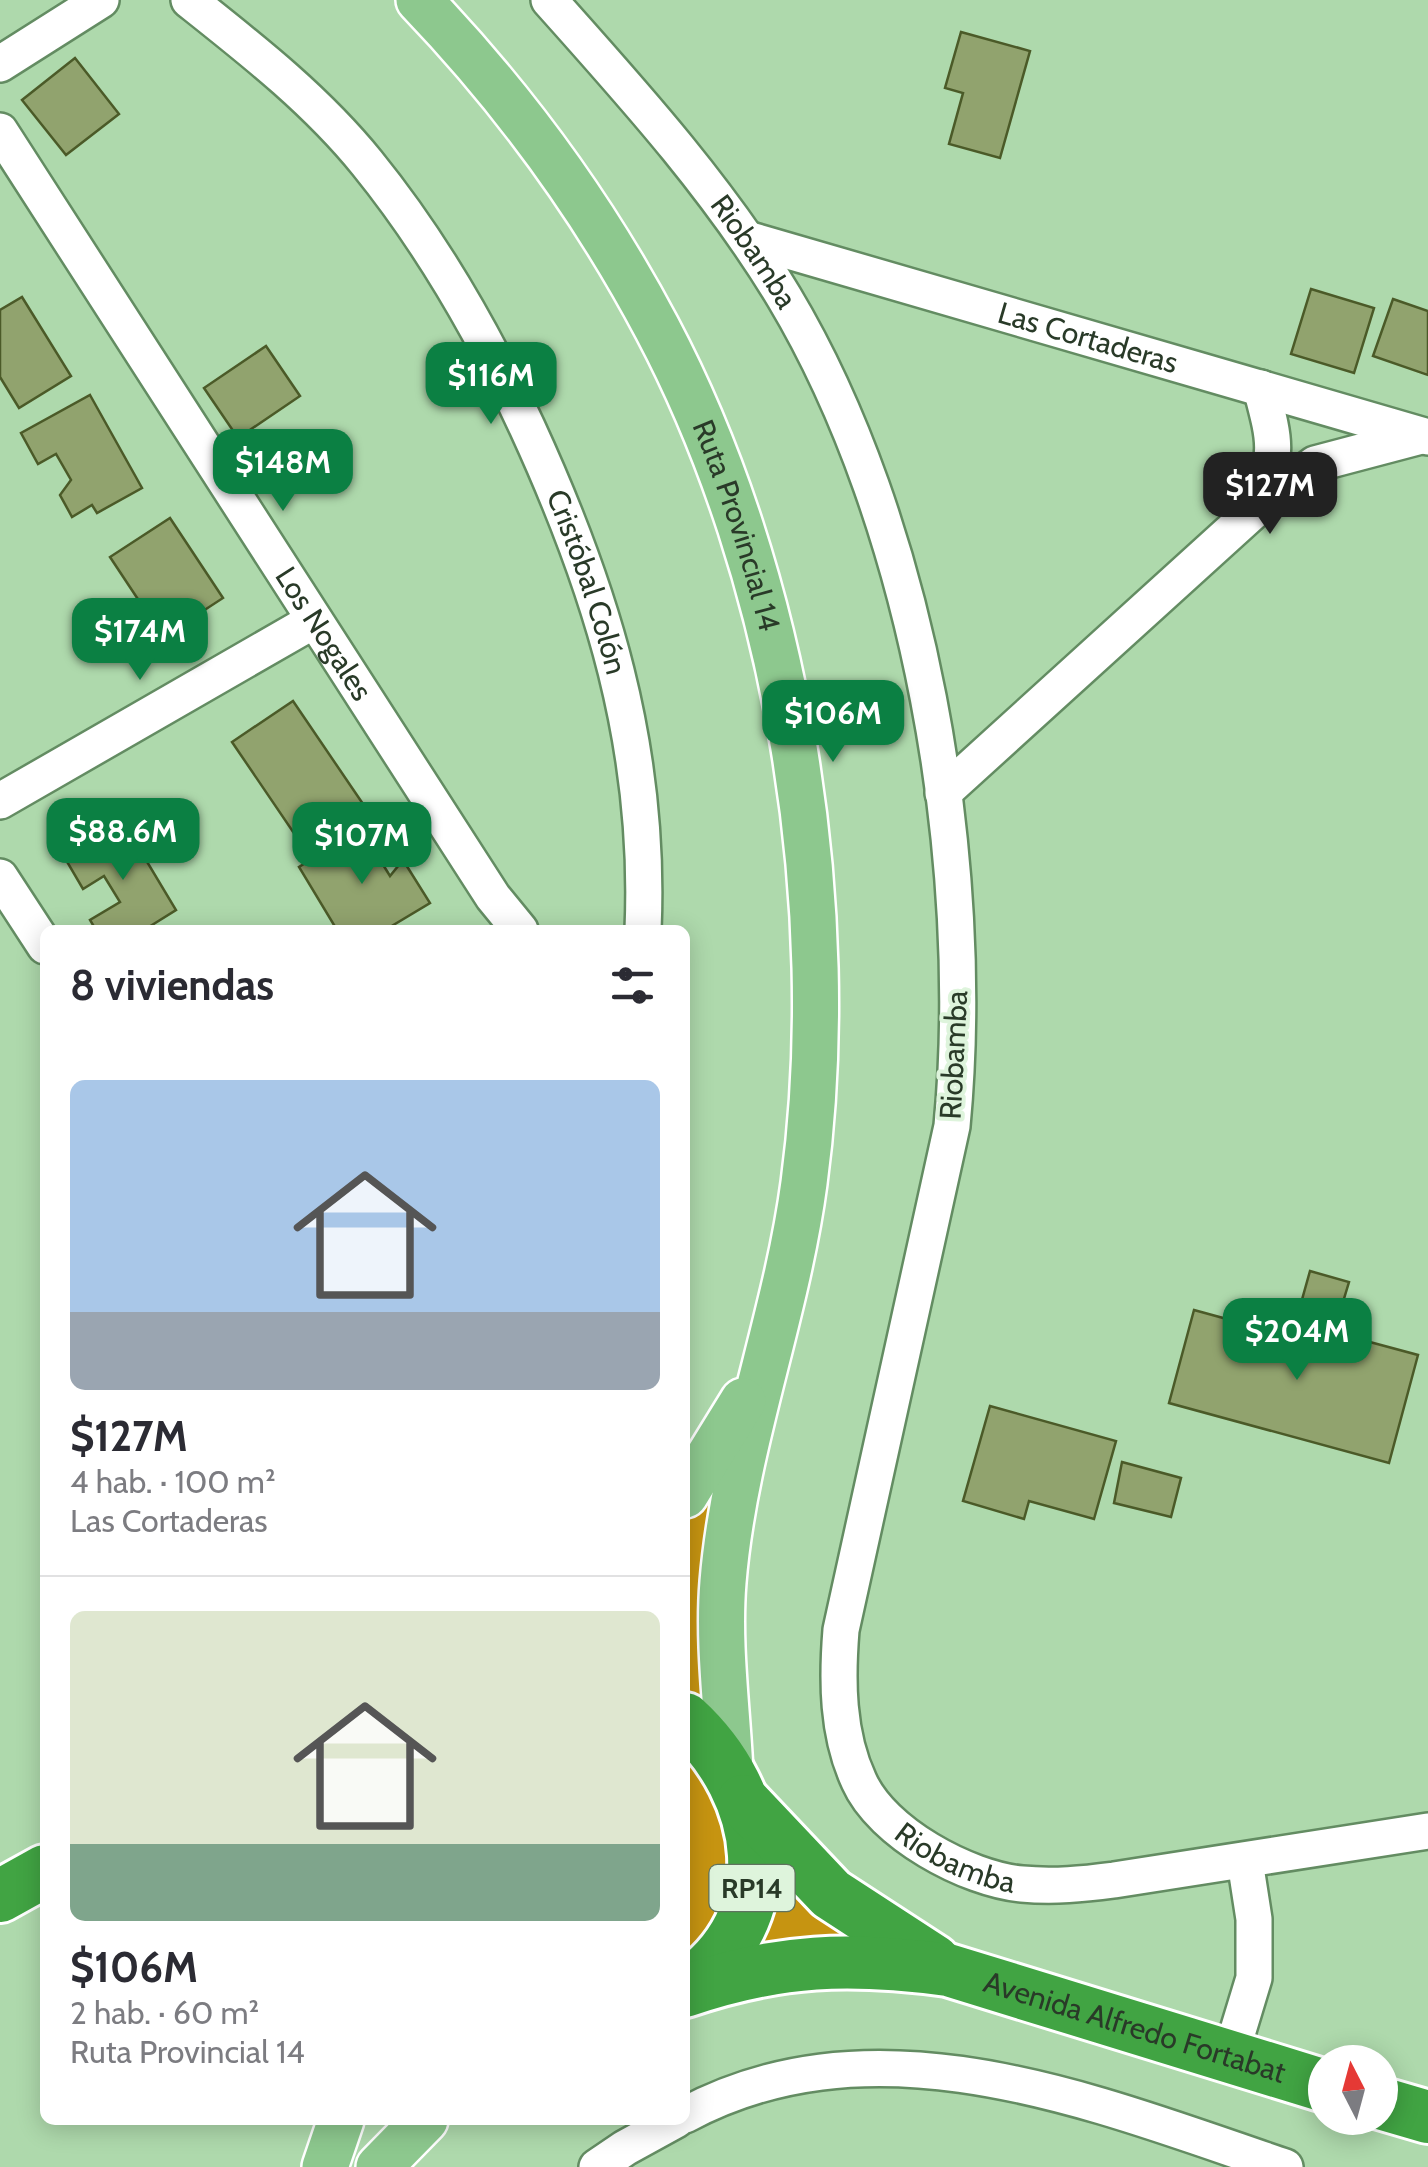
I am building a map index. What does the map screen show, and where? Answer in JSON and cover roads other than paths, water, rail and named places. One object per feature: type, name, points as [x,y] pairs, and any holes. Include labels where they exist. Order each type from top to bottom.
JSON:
[{"type":"highway","name":"Ruta Provincial 14","points":[[690,1724],[710,1742],[737,1786],[754,1838],[755,1869],[750,1899],[738,1927],[720,1955],[690,1984]]},
{"type":"highway","name":"Avenida Alfredo Fortabat","points":[[737,1786],[787,1851],[832,1894],[887,1934],[948,1970]]},
{"type":"highway","points":[[0,1896],[40,1875]]},
{"type":"highway","name":"Avenida Alfredo Fortabat","points":[[690,1988],[750,1972],[815,1962],[884,1962],[948,1970],[1308,2081]]},
{"type":"highway","points":[[1398,2108],[1428,2117]]},
{"type":"main road","name":"Ruta Provincial 14","points":[[420,0],[500,90],[576,194],[624,267],[660,333],[705,436],[743,541],[788,723],[806,840],[816,1016],[812,1110],[804,1188],[762,1370],[723,1581],[722,1618],[737,1786]]},
{"type":"main road","name":"Ruta Provincial 14","points":[[690,1488],[762,1370]]},
{"type":"main road","points":[[325,2167],[339,2125]]},
{"type":"main road","points":[[379,2167],[421,2125]]},
{"type":"street","points":[[0,64],[101,0]]},
{"type":"street","name":"Cristóbal Colón","points":[[189,0],[308,100],[365,160],[414,224],[502,374],[578,544],[610,638],[630,731],[641,815],[643,925]]},
{"type":"street","name":"Riobamba","points":[[549,0],[623,82],[746,239],[830,381],[866,472],[922,670],[943,792],[958,966],[960,1050],[952,1126],[841,1630],[838,1673],[848,1748],[859,1783],[884,1818],[924,1848],[973,1871],[1018,1884],[1063,1886],[1428,1831]]},
{"type":"street","name":"Los Nogales","points":[[0,131],[313,620],[493,897],[516,925]]},
{"type":"street","name":"Las Cortaderas","points":[[746,239],[1425,436]]},
{"type":"street","points":[[1258,507],[1272,468],[1275,442],[1261,388]]},
{"type":"street","points":[[943,792],[1258,507],[1314,464],[1425,436]]},
{"type":"street","points":[[0,801],[313,620]]},
{"type":"street","points":[[0,877],[40,938]]},
{"type":"street","points":[[1230,2056],[1254,1978],[1255,1934],[1245,1861]]},
{"type":"street","points":[[690,2112],[790,2076],[876,2068],[966,2072],[1063,2095],[1286,2167]]},
{"type":"street","points":[[597,2167],[667,2125]]}]
